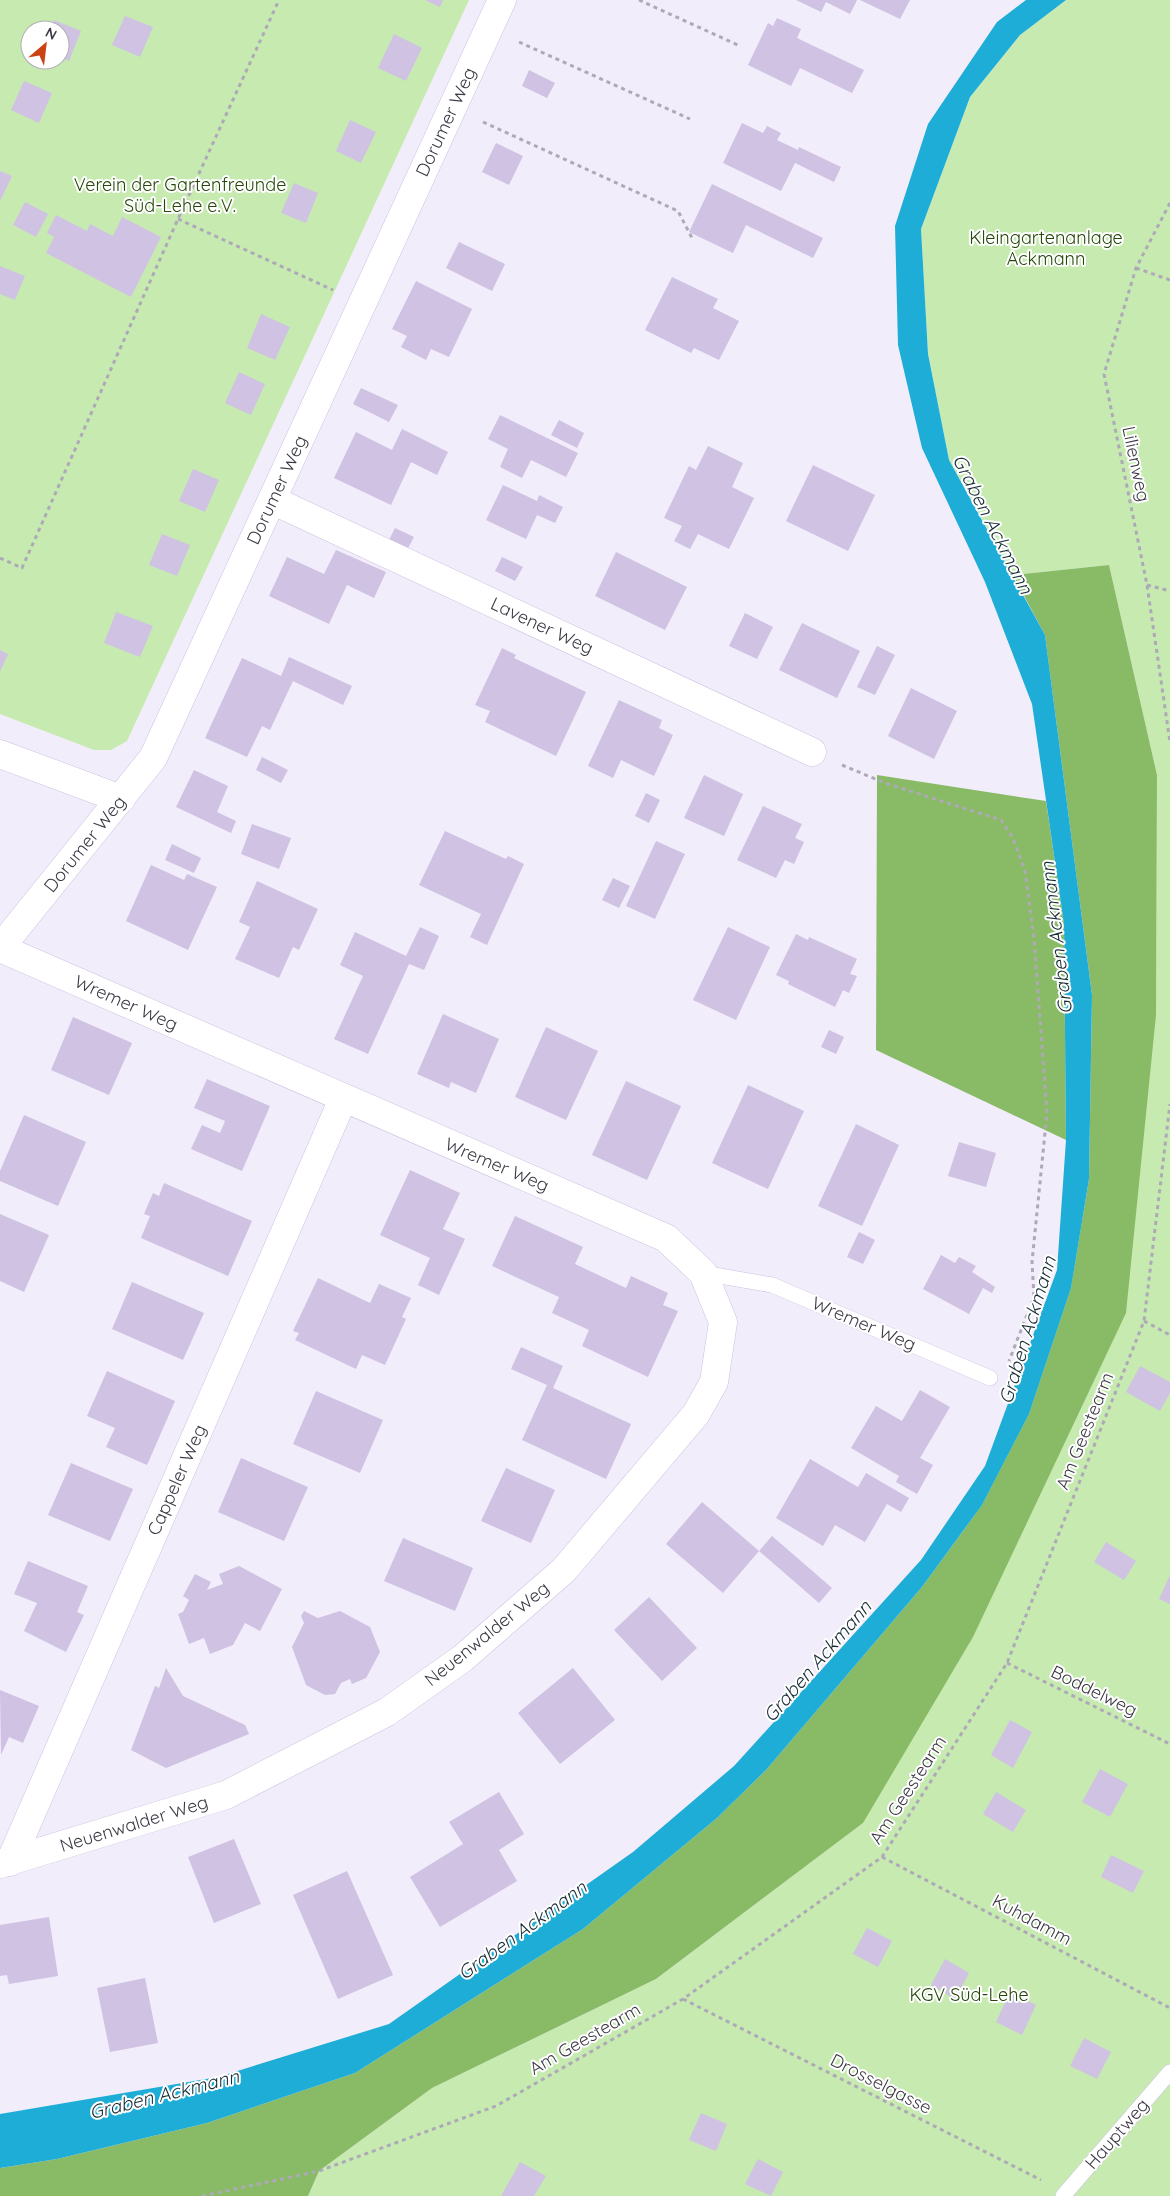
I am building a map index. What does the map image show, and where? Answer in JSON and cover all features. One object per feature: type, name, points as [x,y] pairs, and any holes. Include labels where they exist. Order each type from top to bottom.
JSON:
[{"type":"street","name":"Dorumer Weg","points":[[0,948],[153,758],[502,0]]},
{"type":"street","name":"Lavener Weg","points":[[272,500],[812,752]]},
{"type":"street","points":[[0,754],[121,799]]},
{"type":"street","name":"Wremer Weg","points":[[0,948],[343,1099],[666,1238],[703,1273]]},
{"type":"street","name":"Cappeler Weg","points":[[5,1863],[343,1099]]},
{"type":"street","name":"Neuenwalder Weg","points":[[5,1863],[226,1795],[387,1712],[463,1658],[564,1570],[696,1414],[714,1382],[723,1322],[703,1273]]},
{"type":"lane","name":"Wremer Weg","points":[[703,1273],[772,1285],[990,1378]]},
{"type":"lane","name":"Hauptweg","points":[[1064,2194],[1170,2072]]},
{"type":"path","points":[[0,558],[22,568],[178,219],[279,0]]},
{"type":"path","points":[[639,0],[740,46]]},
{"type":"path","points":[[489,28],[690,119]]},
{"type":"path","points":[[453,108],[678,211],[692,238]]},
{"type":"path","name":"Lilienweg","points":[[1170,203],[1136,268],[1104,374],[1147,585],[1170,742]]},
{"type":"path","points":[[178,219],[363,303]]},
{"type":"path","points":[[1136,268],[1170,280]]},
{"type":"path","points":[[1147,585],[1170,591]]},
{"type":"path","points":[[812,752],[885,783],[1001,820],[1013,838],[1024,871],[1034,938],[1047,1113],[1032,1262],[1034,1297],[1001,1382],[990,1378]]},
{"type":"path","name":"Am Geestearm","points":[[202,2196],[319,2171],[496,2106],[683,1999],[882,1857],[1007,1663],[1144,1321],[1170,1104]]},
{"type":"path","points":[[1144,1321],[1170,1335]]},
{"type":"path","name":"Boddelweg","points":[[1007,1663],[1170,1744]]},
{"type":"path","name":"Kuhdamm","points":[[882,1857],[1170,2008]]},
{"type":"path","name":"Drosselgasse","points":[[683,1999],[1064,2194]]},
{"type":"green space","name":"Verein der Gartenfreunde Süd-Lehe e.V.","points":[[0,0],[469,0],[127,741],[111,750],[94,750],[0,714]]},
{"type":"green space","name":"KGV Süd-Lehe","points":[[1066,0],[1170,0],[1170,2196],[308,2196],[319,2171],[432,2088],[656,1979],[863,1823],[1156,1015],[1157,775],[1109,565],[1013,575],[949,460],[928,354],[921,229],[970,97],[1020,35]]},
{"type":"green space","points":[[1109,565],[1157,775],[1156,1015],[1126,1313],[973,1637],[863,1823],[656,1979],[432,2088],[319,2171],[308,2196],[0,2196],[0,2168],[57,2159],[207,2123],[355,2073],[583,1929],[717,1818],[766,1770],[922,1587],[982,1505],[1029,1414],[1071,1288],[1089,1179],[1092,995],[1045,635],[1013,575]]},
{"type":"green space","points":[[877,775],[1046,801],[1064,924],[1066,1140],[876,1050]]},
{"type":"water","name":"Graben Ackmann","points":[[1026,0],[1066,0],[1020,35],[970,97],[921,229],[928,354],[949,460],[1045,635],[1092,995],[1089,1179],[1071,1288],[1029,1414],[982,1505],[922,1587],[766,1770],[717,1818],[583,1929],[355,2073],[207,2123],[57,2159],[0,2168],[0,2114],[218,2077],[389,2024],[633,1852],[734,1766],[921,1560],[985,1466],[1057,1270],[1066,1140],[1064,924],[1032,704],[985,582],[922,448],[898,345],[895,226],[928,124],[997,22]]},
{"type":"building","points":[[425,0],[443,0],[440,7]]},
{"type":"building","points":[[796,0],[857,0],[850,14],[826,2],[821,12]]},
{"type":"building","points":[[860,0],[910,0],[900,19]]},
{"type":"building","points":[[125,16],[153,27],[140,57],[112,45]]},
{"type":"building","points":[[777,18],[801,29],[797,38],[864,70],[852,93],[800,68],[791,86],[748,65],[768,23],[773,26]]},
{"type":"building","points":[[70,27],[81,31],[70,58]]},
{"type":"building","points":[[394,34],[422,48],[406,81],[378,68]]},
{"type":"building","points":[[529,70],[555,83],[547,98],[522,86]]},
{"type":"building","points":[[24,81],[52,93],[39,123],[11,110]]},
{"type":"building","points":[[350,120],[376,132],[361,163],[336,151]]},
{"type":"building","points":[[742,123],[763,133],[767,126],[781,133],[777,140],[798,150],[799,147],[841,167],[834,182],[795,163],[781,191],[723,163]]},
{"type":"building","points":[[496,143],[523,156],[509,185],[482,172]]},
{"type":"building","points":[[0,171],[12,176],[0,201]]},
{"type":"building","points":[[294,183],[318,193],[306,223],[281,213]]},
{"type":"building","points":[[712,184],[823,238],[813,258],[746,225],[733,253],[689,232]]},
{"type":"building","points":[[25,202],[48,214],[36,237],[13,225]]},
{"type":"building","points":[[56,215],[87,231],[90,224],[113,236],[122,217],[161,237],[131,297],[46,253],[54,237],[47,233]]},
{"type":"building","points":[[459,242],[505,264],[492,291],[446,268]]},
{"type":"building","points":[[0,266],[25,276],[15,300],[0,294]]},
{"type":"building","points":[[672,277],[718,299],[713,308],[739,321],[719,360],[694,348],[691,353],[645,330]]},
{"type":"building","points":[[416,281],[472,309],[449,357],[431,349],[426,360],[401,347],[407,336],[392,329]]},
{"type":"building","points":[[261,314],[290,327],[275,360],[247,348]]},
{"type":"building","points":[[239,372],[265,384],[251,415],[225,403]]},
{"type":"building","points":[[361,388],[398,405],[389,422],[353,404]]},
{"type":"building","points":[[500,415],[578,453],[566,477],[531,460],[522,478],[500,467],[508,449],[488,439]]},
{"type":"building","points":[[559,420],[584,433],[577,448],[551,435]]},
{"type":"building","points":[[402,429],[448,452],[437,475],[411,462],[391,505],[334,478],[356,432],[392,450]]},
{"type":"building","points":[[708,446],[743,463],[732,487],[754,498],[729,549],[698,534],[690,549],[674,541],[682,526],[664,518],[689,466],[696,470]]},
{"type":"building","points":[[813,465],[875,495],[848,551],[786,521]]},
{"type":"building","points":[[193,469],[219,480],[205,512],[179,501]]},
{"type":"building","points":[[503,485],[537,501],[539,495],[563,507],[555,523],[537,515],[526,539],[486,520]]},
{"type":"building","points":[[395,528],[414,537],[407,550],[389,540]]},
{"type":"building","points":[[162,534],[190,545],[177,576],[149,565]]},
{"type":"building","points":[[336,550],[386,572],[374,598],[347,585],[329,624],[269,596],[287,557],[324,574]]},
{"type":"building","points":[[616,552],[687,587],[665,630],[595,596]]},
{"type":"building","points":[[502,557],[523,567],[515,581],[495,571]]},
{"type":"building","points":[[116,612],[153,626],[140,657],[104,643]]},
{"type":"building","points":[[745,613],[773,627],[757,659],[729,646]]},
{"type":"building","points":[[802,623],[860,651],[837,698],[779,670]]},
{"type":"building","points":[[877,646],[895,655],[875,695],[857,687]]},
{"type":"building","points":[[502,648],[516,655],[514,658],[586,692],[556,756],[485,722],[490,711],[475,705]]},
{"type":"building","points":[[0,650],[8,654],[0,672]]},
{"type":"building","points":[[289,657],[352,686],[343,705],[293,681],[270,730],[262,726],[247,757],[205,738],[242,658],[281,676]]},
{"type":"building","points":[[911,688],[957,711],[934,759],[888,736]]},
{"type":"building","points":[[619,700],[662,720],[659,728],[673,735],[654,776],[621,760],[613,778],[588,766]]},
{"type":"building","points":[[262,757],[288,770],[281,783],[256,770]]},
{"type":"building","points":[[194,770],[228,786],[217,812],[236,821],[231,833],[176,807]]},
{"type":"building","points":[[704,775],[743,794],[724,836],[684,818]]},
{"type":"building","points":[[646,793],[660,800],[649,823],[635,816]]},
{"type":"building","points":[[763,806],[802,824],[795,838],[804,842],[794,864],[785,860],[776,878],[737,860]]},
{"type":"building","points":[[252,824],[291,838],[279,869],[241,854]]},
{"type":"building","points":[[445,831],[506,859],[508,856],[524,864],[487,945],[470,937],[481,914],[419,885]]},
{"type":"building","points":[[656,841],[685,854],[655,919],[626,906]]},
{"type":"building","points":[[172,844],[201,858],[194,873],[165,860]]},
{"type":"building","points":[[151,865],[184,880],[187,874],[217,887],[188,950],[126,921]]},
{"type":"building","points":[[613,878],[630,886],[619,908],[602,900]]},
{"type":"building","points":[[257,881],[318,909],[299,950],[293,947],[279,978],[235,959],[250,927],[239,922]]},
{"type":"building","points":[[420,927],[439,936],[424,970],[409,964],[368,1054],[334,1039],[363,976],[340,965],[355,932],[406,956]]},
{"type":"building","points":[[728,927],[770,947],[736,1020],[693,1000]]},
{"type":"building","points":[[796,934],[808,940],[809,937],[857,959],[850,974],[857,976],[849,993],[843,990],[835,1007],[788,984],[789,981],[776,975]]},
{"type":"building","points":[[443,1014],[499,1039],[476,1093],[451,1082],[449,1088],[417,1074]]},
{"type":"building","points":[[73,1017],[132,1043],[109,1095],[51,1070]]},
{"type":"building","points":[[546,1027],[598,1051],[566,1120],[515,1097]]},
{"type":"building","points":[[829,1030],[844,1037],[836,1054],[821,1047]]},
{"type":"building","points":[[207,1079],[270,1106],[242,1171],[191,1149],[202,1125],[220,1133],[225,1121],[194,1108]]},
{"type":"building","points":[[626,1081],[681,1106],[647,1180],[592,1155]]},
{"type":"building","points":[[748,1085],[804,1111],[768,1189],[712,1163]]},
{"type":"building","points":[[24,1115],[86,1142],[58,1206],[0,1181],[0,1171]]},
{"type":"building","points":[[856,1124],[899,1145],[862,1226],[818,1206]]},
{"type":"building","points":[[959,1142],[996,1153],[986,1187],[948,1176]]},
{"type":"building","points":[[410,1170],[460,1193],[443,1229],[465,1239],[439,1295],[418,1285],[430,1258],[380,1235]]},
{"type":"building","points":[[164,1183],[252,1221],[228,1276],[141,1238],[150,1216],[144,1214],[153,1193],[159,1196]]},
{"type":"building","points":[[0,1214],[49,1235],[24,1292],[0,1281]]},
{"type":"building","points":[[515,1216],[583,1247],[575,1264],[626,1288],[631,1276],[668,1293],[663,1305],[678,1311],[648,1377],[582,1346],[589,1330],[552,1313],[559,1297],[492,1266]]},
{"type":"building","points":[[859,1232],[875,1240],[863,1264],[847,1257]]},
{"type":"building","points":[[941,1255],[955,1263],[959,1257],[976,1266],[972,1272],[995,1287],[992,1293],[983,1288],[969,1314],[923,1289]]},
{"type":"building","points":[[318,1278],[370,1303],[379,1284],[411,1298],[402,1317],[406,1319],[385,1365],[362,1355],[356,1369],[295,1340],[299,1333],[293,1331]]},
{"type":"building","points":[[132,1282],[204,1313],[183,1360],[112,1329]]},
{"type":"building","points":[[521,1347],[563,1366],[553,1388],[631,1424],[606,1479],[522,1440],[547,1385],[511,1369]]},
{"type":"building","points":[[1140,1366],[1170,1382],[1170,1393],[1160,1411],[1126,1392]]},
{"type":"building","points":[[107,1371],[175,1401],[147,1465],[106,1447],[115,1428],[87,1416]]},
{"type":"building","points":[[920,1390],[950,1407],[920,1458],[933,1465],[917,1494],[896,1482],[899,1476],[851,1448],[876,1406],[902,1421]]},
{"type":"building","points":[[316,1391],[383,1420],[360,1473],[293,1444]]},
{"type":"building","points":[[241,1458],[308,1487],[284,1541],[218,1512]]},
{"type":"building","points":[[810,1459],[858,1487],[866,1473],[909,1498],[901,1512],[887,1504],[865,1542],[835,1525],[823,1546],[776,1518]]},
{"type":"building","points":[[71,1463],[133,1489],[110,1541],[48,1515]]},
{"type":"building","points":[[506,1468],[555,1490],[531,1543],[481,1521]]},
{"type":"building","points":[[702,1502],[759,1551],[723,1593],[666,1544]]},
{"type":"building","points":[[772,1536],[832,1588],[819,1603],[759,1551]]},
{"type":"building","points":[[403,1538],[473,1568],[455,1611],[384,1581]]},
{"type":"building","points":[[1106,1542],[1136,1561],[1124,1580],[1094,1562]]},
{"type":"building","points":[[28,1561],[88,1586],[77,1612],[84,1615],[66,1652],[24,1631],[37,1603],[14,1594]]},
{"type":"building","points":[[239,1566],[282,1589],[260,1631],[245,1623],[233,1645],[210,1654],[204,1638],[189,1644],[178,1614],[183,1612],[189,1600],[183,1596],[195,1574],[211,1582],[207,1590],[223,1584],[219,1574]]},
{"type":"building","points":[[1170,1575],[1170,1604],[1159,1599]]},
{"type":"building","points":[[649,1597],[697,1648],[662,1681],[614,1630]]},
{"type":"building","points":[[304,1611],[318,1618],[340,1611],[370,1627],[380,1652],[366,1678],[352,1684],[350,1679],[341,1683],[335,1694],[325,1695],[306,1685],[292,1647],[304,1623],[301,1616]]},
{"type":"building","points":[[166,1668],[183,1696],[245,1725],[249,1734],[166,1768],[131,1750],[155,1686],[159,1688]]},
{"type":"building","points":[[573,1668],[615,1720],[560,1764],[518,1713]]},
{"type":"building","points":[[0,1690],[39,1706],[23,1743],[9,1737],[1,1755]]},
{"type":"building","points":[[1010,1720],[1032,1732],[1013,1768],[991,1755]]},
{"type":"building","points":[[1100,1769],[1128,1784],[1110,1817],[1082,1802]]},
{"type":"building","points":[[499,1792],[524,1834],[499,1850],[517,1881],[440,1927],[410,1877],[463,1844],[449,1822]]},
{"type":"building","points":[[996,1792],[1026,1810],[1013,1832],[983,1814]]},
{"type":"building","points":[[234,1839],[261,1904],[214,1923],[188,1857]]},
{"type":"building","points":[[1111,1855],[1144,1871],[1133,1893],[1101,1877]]},
{"type":"building","points":[[347,1871],[393,1975],[338,1999],[293,1895]]},
{"type":"building","points":[[49,1917],[58,1976],[9,1984],[7,1975],[0,1976],[0,1925]]},
{"type":"building","points":[[867,1928],[892,1941],[878,1967],[853,1954]]},
{"type":"building","points":[[945,1959],[969,1973],[955,1999],[931,1985]]},
{"type":"building","points":[[145,1978],[158,2043],[110,2052],[97,1988]]},
{"type":"building","points":[[1010,1992],[1036,2005],[1022,2035],[996,2022]]},
{"type":"building","points":[[1084,2038],[1111,2052],[1097,2079],[1070,2066]]},
{"type":"building","points":[[701,2113],[727,2124],[716,2151],[689,2140]]},
{"type":"building","points":[[758,2159],[783,2172],[771,2196],[745,2184]]},
{"type":"building","points":[[520,2162],[546,2176],[534,2196],[501,2196]]},
{"type":"park label","name":"Kleingartenanlage Ackmann","points":[[1046,248]]}]
